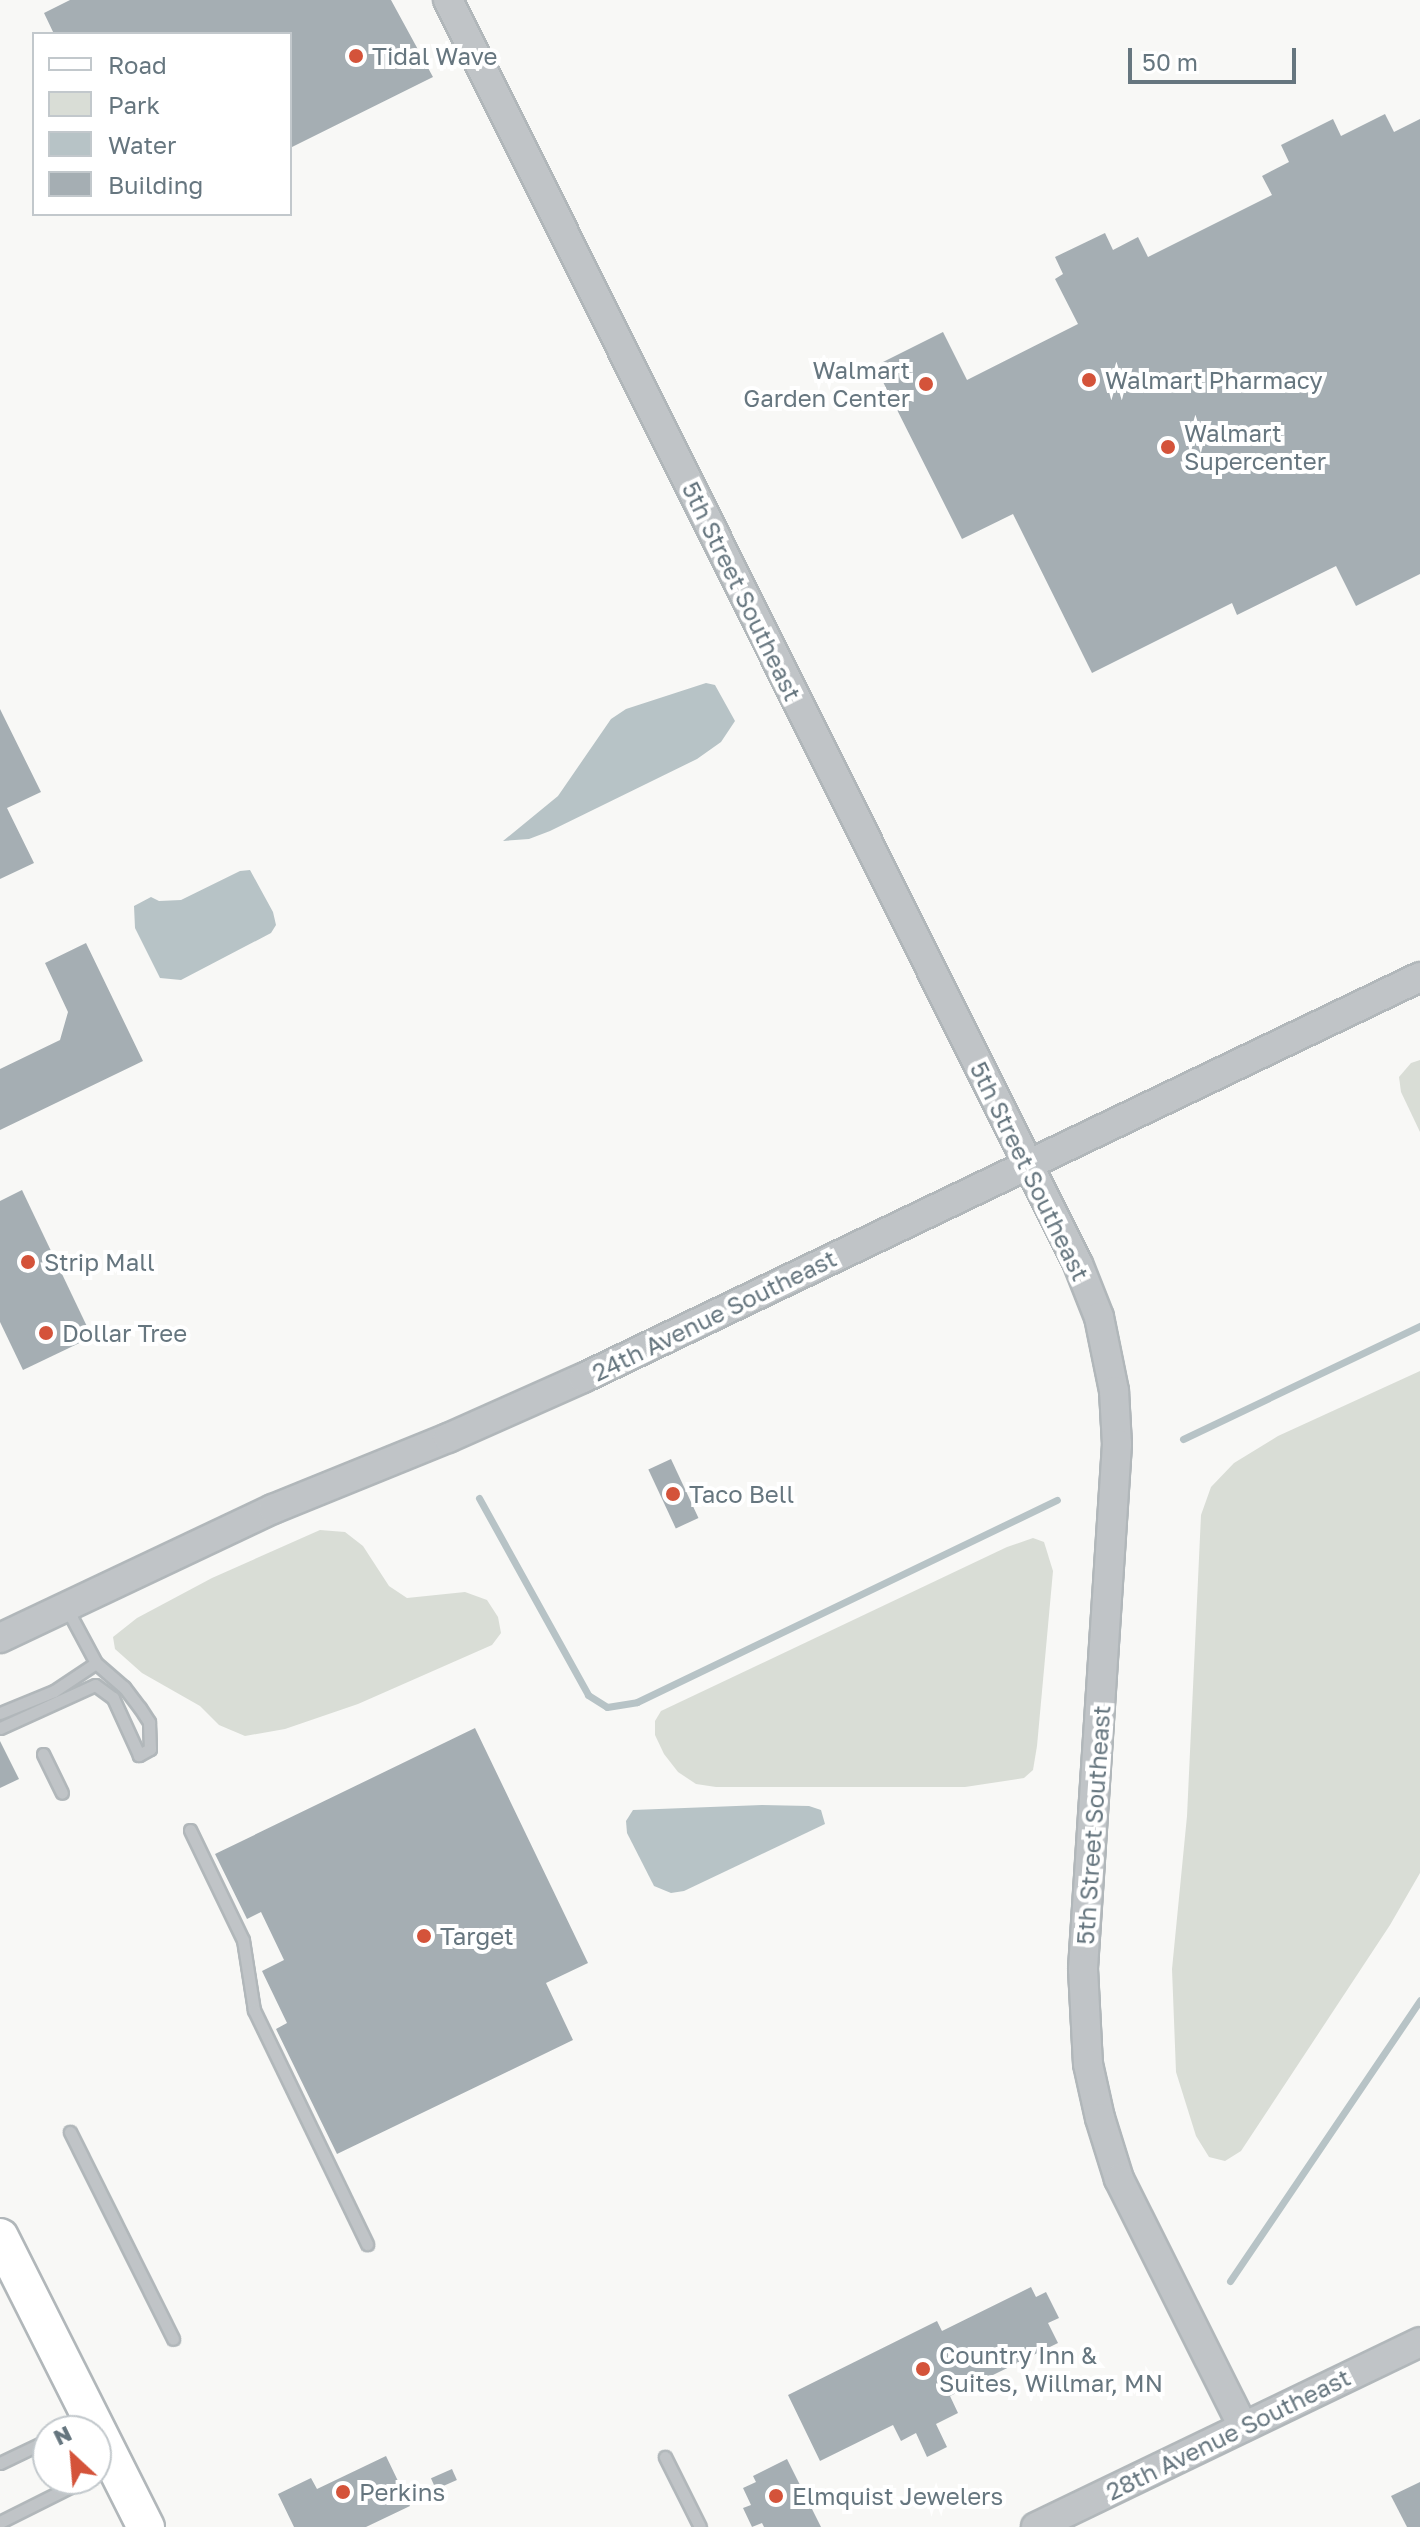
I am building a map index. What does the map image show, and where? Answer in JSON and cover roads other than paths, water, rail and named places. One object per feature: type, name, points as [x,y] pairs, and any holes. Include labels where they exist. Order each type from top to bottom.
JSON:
[{"type":"main road","points":[[1,2242],[74,2415]]},
{"type":"main road","points":[[112,2484],[146,2527]]},
{"type":"street","name":"5th Street Southeast","points":[[448,0],[1078,1264],[1099,1317],[1110,1364],[1117,1425],[1110,1588],[1083,1969],[1088,2064],[1100,2118],[1119,2179],[1243,2427]]},
{"type":"street","name":"24th Avenue Southeast","points":[[0,1638],[297,1499],[448,1438],[583,1378],[1420,977]]},
{"type":"street","name":"28th Avenue Southeast","points":[[1036,2527],[1420,2342]]},
{"type":"lane","points":[[0,1728],[95,1685],[113,1698],[139,1755],[150,1749],[149,1722],[124,1687],[96,1663],[66,1607]]},
{"type":"lane","points":[[0,1713],[54,1691],[96,1663]]},
{"type":"lane","points":[[121,1715],[140,1708]]},
{"type":"lane","points":[[43,1754],[62,1793]]},
{"type":"lane","points":[[190,1830],[243,1940],[254,2010],[367,2244]]},
{"type":"lane","points":[[70,2132],[173,2339]]},
{"type":"lane","points":[[0,2463],[32,2448]]},
{"type":"lane","points":[[665,2457],[700,2527]]},
{"type":"lane","points":[[0,2522],[54,2495]]},
{"type":"water","points":[[706,683],[715,685],[735,721],[721,742],[697,759],[550,831],[529,839],[503,841],[558,796],[611,719],[626,709]]},
{"type":"water","points":[[250,870],[273,912],[276,925],[271,933],[181,980],[160,978],[135,928],[134,906],[151,897],[159,901],[181,900],[240,871]]},
{"type":"water","points":[[809,1806],[821,1810],[825,1824],[684,1891],[671,1893],[654,1886],[627,1833],[626,1821],[633,1810]]},
{"type":"waterway","points":[[1183,1439],[1420,1326]]},
{"type":"waterway","points":[[479,1498],[588,1695],[607,1707],[637,1702],[1057,1500]]},
{"type":"waterway","points":[[1230,2281],[1420,2000]]},
{"type":"place","name":"Tidal Wave","points":[[356,56]]},
{"type":"place","name":"Walmart Pharmacy","points":[[1089,380]]},
{"type":"place","name":"Walmart Garden Center","points":[[926,384]]},
{"type":"place","name":"Walmart Supercenter","points":[[1168,447]]},
{"type":"place","name":"Strip Mall","points":[[28,1262]]},
{"type":"place","name":"Dollar Tree","points":[[46,1333]]},
{"type":"place","name":"Taco Bell","points":[[673,1494]]},
{"type":"place","name":"Target","points":[[424,1936]]},
{"type":"place","name":"Country Inn & Suites, Willmar, MN","points":[[923,2369]]},
{"type":"place","name":"Perkins","points":[[343,2492]]},
{"type":"place","name":"Elmquist Jewelers","points":[[776,2496]]}]
